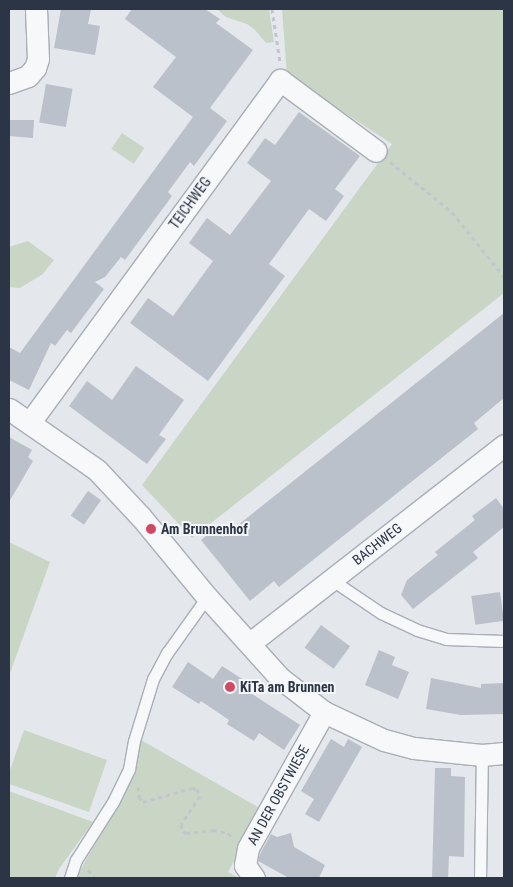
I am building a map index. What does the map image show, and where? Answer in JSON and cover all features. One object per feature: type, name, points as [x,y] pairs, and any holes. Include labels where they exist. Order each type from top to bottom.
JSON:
[{"type":"street","points":[[9,83],[28,76],[35,68],[38,59],[36,9]]},
{"type":"street","points":[[280,80],[376,151]]},
{"type":"street","name":"TEICHWEG","points":[[30,422],[280,80]]},
{"type":"street","points":[[9,409],[97,470],[142,517],[207,597],[280,678],[324,712],[384,740],[414,748],[482,755],[504,753]]},
{"type":"street","name":"BACHWEG","points":[[250,643],[504,445]]},
{"type":"street","name":"AN DER OBSTWIESE","points":[[249,872],[248,848],[324,712]]},
{"type":"lane","points":[[332,580],[382,613],[417,630],[446,639],[504,641]]},
{"type":"lane","points":[[70,878],[76,860],[113,802],[130,769],[134,741],[153,679],[167,653],[207,597]]},
{"type":"lane","points":[[480,878],[482,755]]},
{"type":"path","points":[[272,9],[280,58],[280,80]]},
{"type":"path","points":[[376,151],[452,212],[504,277]]},
{"type":"path","points":[[130,769],[139,776],[139,797],[143,802],[192,788],[197,789],[200,796],[181,824],[183,831],[186,833],[214,830],[228,833],[232,837],[233,856],[249,872]]},
{"type":"green space","points":[[217,9],[269,9],[274,42],[266,43],[247,24],[226,17]]},
{"type":"green space","points":[[282,9],[504,9],[504,293],[192,538],[142,485],[392,144],[287,75]]},
{"type":"green space","points":[[122,133],[144,148],[134,164],[111,149]]},
{"type":"green space","points":[[28,241],[54,260],[43,274],[20,288],[9,287],[9,247]]},
{"type":"green space","points":[[9,542],[50,562],[9,676]]},
{"type":"green space","points":[[24,730],[107,760],[89,812],[9,784],[9,773]]},
{"type":"green space","points":[[141,740],[263,810],[228,872],[239,878],[76,878],[133,775]]},
{"type":"green space","points":[[9,791],[93,822],[59,869],[55,878],[9,878]]},
{"type":"building","points":[[61,9],[91,9],[88,24],[100,26],[95,55],[54,48]]},
{"type":"building","points":[[132,9],[205,9],[220,19],[216,23],[253,50],[210,108],[227,121],[194,166],[190,162],[168,192],[172,196],[125,260],[121,257],[105,277],[95,282],[104,289],[71,333],[67,330],[55,346],[51,343],[29,390],[9,380],[9,347],[20,353],[193,117],[153,87],[176,57],[125,19]]},
{"type":"building","points":[[46,84],[73,89],[66,127],[39,122]]},
{"type":"building","points":[[299,112],[360,156],[335,189],[344,196],[326,221],[309,209],[269,264],[285,276],[208,381],[130,323],[148,298],[173,316],[213,261],[189,243],[207,218],[230,235],[271,181],[247,163],[265,138],[275,145]]},
{"type":"building","points":[[9,120],[34,120],[33,138],[9,136]]},
{"type":"building","points":[[504,313],[504,398],[474,423],[478,429],[279,587],[274,581],[250,601],[201,540],[216,528],[223,537]]},
{"type":"building","points":[[136,366],[184,400],[159,435],[166,439],[147,464],[69,406],[87,381],[112,400]]},
{"type":"building","points":[[9,437],[32,450],[28,457],[33,461],[9,502]]},
{"type":"building","points":[[88,491],[101,500],[84,525],[71,516]]},
{"type":"building","points":[[496,498],[504,509],[504,527],[473,552],[478,558],[413,609],[401,595],[407,580],[438,555],[435,552],[475,520],[472,516]]},
{"type":"building","points":[[500,592],[504,621],[475,625],[471,596]]},
{"type":"building","points":[[321,625],[350,646],[334,669],[305,648]]},
{"type":"building","points":[[379,650],[395,657],[392,665],[409,672],[398,699],[365,685]]},
{"type":"building","points":[[188,662],[213,679],[222,666],[253,686],[249,692],[300,725],[284,750],[259,733],[254,741],[227,724],[229,720],[201,701],[199,704],[172,687]]},
{"type":"building","points":[[431,678],[481,688],[481,684],[504,683],[504,714],[461,715],[426,709]]},
{"type":"building","points":[[331,739],[344,747],[348,739],[362,747],[319,822],[305,814],[314,799],[301,791]]},
{"type":"building","points":[[435,768],[451,768],[451,776],[465,777],[464,857],[449,856],[448,878],[432,878]]},
{"type":"building","points":[[291,833],[294,847],[325,865],[319,878],[289,878],[258,861],[271,834],[277,837]]},
{"type":"place","name":"Am Brunnenhof","points":[[151,529]]},
{"type":"place","name":"KiTa am Brunnen","points":[[230,687]]}]
